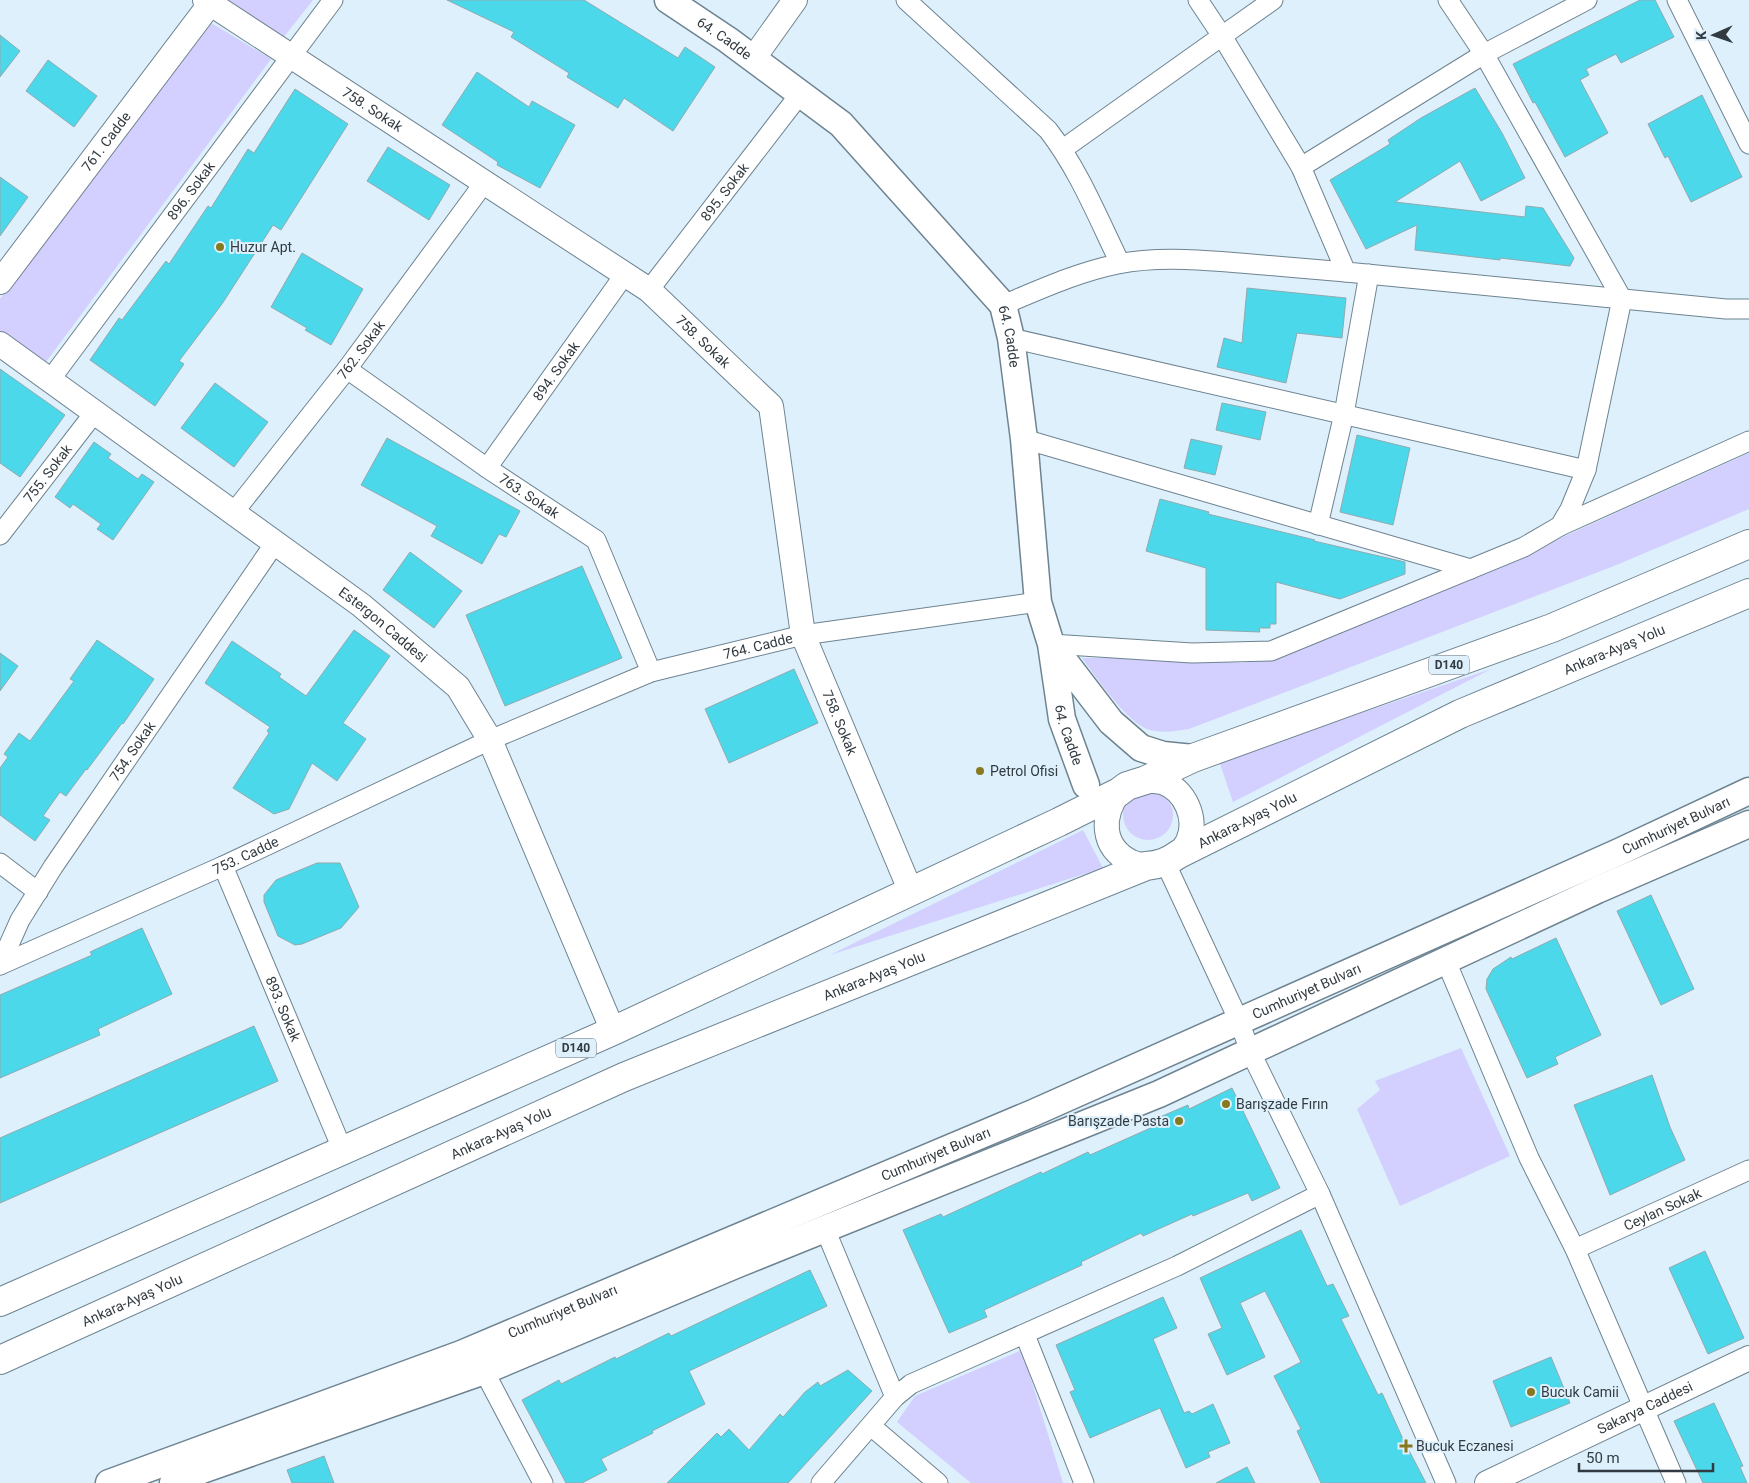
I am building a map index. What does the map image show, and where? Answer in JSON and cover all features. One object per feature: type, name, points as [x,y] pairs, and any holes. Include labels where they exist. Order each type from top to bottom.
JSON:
[{"type":"highway","name":"D140","points":[[0,1302],[613,1032],[1096,806],[1127,786],[1155,779],[1193,758],[1552,628],[1749,544]]},
{"type":"highway","name":"Ankara-Ayaş Yolu","points":[[0,1360],[624,1077],[1163,861],[1460,714],[1749,593]]},
{"type":"main road","name":"64. Cadde","points":[[668,0],[753,59],[841,124],[1003,305],[1011,338],[1024,439],[1038,602],[1051,644],[1062,719],[1096,806]]},
{"type":"main road","points":[[1051,644],[1111,722],[1141,748],[1163,756],[1193,758]]},
{"type":"main road","name":"Cumhuriyet Bulvarı","points":[[110,1483],[480,1359],[1619,852],[1746,800]]},
{"type":"main road","name":"Cumhuriyet Bulvarı","points":[[173,1483],[480,1359],[824,1229],[1159,1094],[1597,890],[1749,824]]},
{"type":"street","name":"896. Sokak","points":[[50,380],[333,0]]},
{"type":"street","points":[[753,59],[795,0]]},
{"type":"street","points":[[906,0],[1048,130],[1063,149],[1078,176],[1120,264]]},
{"type":"street","points":[[1198,0],[1301,166],[1346,272]]},
{"type":"street","points":[[1063,149],[1273,0]]},
{"type":"street","points":[[1448,0],[1484,54],[1622,299],[1586,470],[1570,509],[1560,526]]},
{"type":"street","points":[[1301,166],[1484,54],[1587,0]]},
{"type":"street","points":[[1677,0],[1749,144]]},
{"type":"street","name":"758. Sokak","points":[[210,1],[649,290],[771,406],[803,635],[912,892]]},
{"type":"street","name":"761. Cadde","points":[[0,282],[210,1]]},
{"type":"street","name":"895. Sokak","points":[[649,290],[800,94]]},
{"type":"street","name":"762. Sokak","points":[[234,512],[347,369],[484,183]]},
{"type":"street","points":[[1003,305],[1063,279],[1092,270],[1120,264],[1175,259],[1370,274],[1726,309],[1749,309]]},
{"type":"street","name":"894. Sokak","points":[[487,468],[625,274]]},
{"type":"street","points":[[1318,525],[1344,414],[1370,274]]},
{"type":"street","points":[[1011,338],[1586,470]]},
{"type":"street","name":"Estergon Caddesi","points":[[0,344],[361,605],[458,686],[490,740],[613,1032]]},
{"type":"street","name":"763. Sokak","points":[[347,369],[487,468],[596,540],[652,672]]},
{"type":"street","name":"755. Sokak","points":[[0,535],[94,412]]},
{"type":"street","points":[[1024,439],[1471,569]]},
{"type":"street","points":[[1051,644],[1192,653],[1271,651],[1524,547],[1560,526],[1749,441]]},
{"type":"street","name":"754. Sokak","points":[[0,965],[20,920],[38,892],[275,543]]},
{"type":"street","name":"764. Cadde","points":[[490,740],[652,672],[803,635],[1038,602]]},
{"type":"street","name":"753. Cadde","points":[[0,965],[223,866],[490,740]]},
{"type":"street","points":[[1096,806],[1112,844],[1120,855],[1133,863],[1163,861],[1188,842],[1192,827],[1190,812],[1184,799],[1174,788],[1155,779],[1141,748]]},
{"type":"street","points":[[1163,861],[1239,1021],[1250,1051],[1320,1194],[1446,1483]]},
{"type":"street","points":[[0,863],[38,892]]},
{"type":"street","name":"893. Sokak","points":[[223,866],[343,1150]]},
{"type":"street","points":[[1446,961],[1529,1158],[1575,1250],[1676,1483]]},
{"type":"street","name":"Ceylan Sokak","points":[[1575,1250],[1749,1170]]},
{"type":"street","points":[[821,1483],[895,1397],[911,1384],[1025,1335],[1176,1266],[1320,1194]]},
{"type":"street","points":[[824,1229],[895,1397]]},
{"type":"street","points":[[1025,1335],[1084,1483]]},
{"type":"street","name":"Sakarya Caddesi","points":[[1487,1483],[1749,1358]]},
{"type":"street","points":[[480,1359],[543,1483]]},
{"type":"street","points":[[871,1426],[938,1483]]},
{"type":"shaded area","points":[[226,0],[313,0],[283,38]]},
{"type":"shaded area","points":[[208,21],[271,59],[43,366],[0,336],[0,299]]},
{"type":"shaded area","points":[[1749,453],[1749,509],[1614,566],[1189,729],[1168,732],[1158,731],[1147,729],[1139,724],[1121,708],[1082,658],[1167,658],[1243,663],[1278,657],[1485,572]]},
{"type":"shaded area","points":[[1491,669],[1233,802],[1219,761]]},
{"type":"shaded area","points":[[1143,790],[1153,790],[1166,797],[1173,810],[1173,820],[1166,833],[1153,840],[1143,840],[1134,836],[1127,829],[1123,820],[1123,810],[1127,801],[1134,794]]},
{"type":"shaded area","points":[[1083,830],[1103,868],[830,955]]},
{"type":"shaded area","points":[[1461,1048],[1510,1156],[1400,1206],[1357,1109],[1380,1090],[1375,1081]]},
{"type":"shaded area","points":[[1022,1350],[1063,1483],[971,1483],[897,1422],[915,1396]]},
{"type":"building","points":[[447,0],[584,0],[678,58],[685,47],[715,67],[673,131],[624,98],[618,108],[567,77],[569,73],[511,37],[514,32]]},
{"type":"building","points":[[1640,0],[1655,0],[1674,37],[1621,63],[1616,54],[1586,69],[1589,75],[1580,80],[1608,133],[1565,157],[1535,102],[1533,103],[1513,64]]},
{"type":"building","points":[[0,35],[20,51],[0,77]]},
{"type":"building","points":[[48,60],[97,96],[74,127],[26,91]]},
{"type":"building","points":[[477,72],[529,107],[532,101],[575,125],[540,188],[497,165],[498,162],[442,125]]},
{"type":"building","points":[[1475,88],[1502,133],[1525,178],[1481,201],[1460,161],[1395,202],[1525,217],[1526,206],[1543,208],[1574,258],[1570,266],[1415,250],[1417,225],[1366,249],[1330,180],[1390,144],[1388,140],[1421,118]]},
{"type":"building","points":[[295,89],[348,124],[281,230],[273,225],[222,304],[179,361],[184,364],[155,406],[90,360],[119,318],[122,320],[166,261],[169,264],[208,206],[211,208],[248,149],[254,153]]},
{"type":"building","points":[[1702,95],[1742,177],[1691,202],[1668,156],[1665,158],[1648,124]]},
{"type":"building","points":[[388,147],[450,185],[429,220],[367,181]]},
{"type":"building","points":[[0,177],[28,197],[0,236]]},
{"type":"building","points":[[302,253],[363,289],[331,345],[305,330],[307,328],[271,307]]},
{"type":"building","points":[[1247,288],[1346,298],[1342,338],[1297,333],[1286,383],[1217,367],[1224,338],[1242,343]]},
{"type":"building","points":[[0,369],[65,415],[20,477],[0,463]]},
{"type":"building","points":[[215,383],[268,422],[234,467],[181,428]]},
{"type":"building","points":[[1222,403],[1266,412],[1260,440],[1216,430]]},
{"type":"building","points":[[1357,435],[1410,448],[1393,525],[1340,512]]},
{"type":"building","points":[[387,438],[520,511],[506,537],[499,534],[482,564],[431,536],[437,526],[361,485]]},
{"type":"building","points":[[1191,439],[1222,446],[1215,475],[1184,468]]},
{"type":"building","points":[[94,442],[111,454],[108,458],[138,479],[142,474],[154,482],[113,540],[97,529],[101,524],[73,504],[70,508],[55,497]]},
{"type":"building","points":[[1160,499],[1209,512],[1208,514],[1405,562],[1405,574],[1340,599],[1276,582],[1276,624],[1270,624],[1270,628],[1259,628],[1260,632],[1206,630],[1206,568],[1146,551]]},
{"type":"building","points":[[410,552],[462,591],[434,628],[383,590]]},
{"type":"building","points":[[582,566],[622,658],[505,706],[466,615]]},
{"type":"building","points":[[354,630],[390,656],[343,723],[366,739],[337,781],[312,763],[289,809],[274,814],[233,788],[269,733],[267,731],[270,727],[205,683],[232,641],[281,674],[279,677],[306,696]]},
{"type":"building","points":[[97,640],[154,679],[123,724],[66,796],[60,792],[43,816],[50,820],[35,841],[0,815],[0,768],[8,757],[4,754],[19,733],[30,741],[74,681],[70,679]]},
{"type":"building","points":[[0,653],[18,666],[0,691]]},
{"type":"building","points":[[794,669],[818,723],[729,763],[705,709]]},
{"type":"building","points":[[317,863],[340,863],[359,907],[341,928],[295,945],[278,936],[264,902],[264,895],[276,880]]},
{"type":"building","points":[[1651,895],[1694,989],[1661,1005],[1617,911]]},
{"type":"building","points":[[142,928],[172,994],[98,1029],[100,1035],[0,1078],[0,995],[92,955],[90,952]]},
{"type":"building","points":[[1556,938],[1601,1035],[1555,1057],[1558,1064],[1527,1078],[1486,989],[1487,979],[1493,969],[1511,957],[1512,959]]},
{"type":"building","points":[[254,1026],[278,1081],[0,1203],[0,1138]]},
{"type":"building","points":[[1652,1075],[1670,1127],[1685,1160],[1610,1195],[1574,1105]]},
{"type":"building","points":[[1232,1088],[1280,1188],[1252,1201],[1248,1193],[1193,1216],[1192,1214],[1143,1236],[1141,1233],[1081,1262],[1082,1265],[984,1310],[987,1317],[949,1333],[903,1230],[941,1214],[943,1217],[1088,1152],[1090,1155],[1155,1126],[1153,1120],[1188,1105],[1189,1109]]},
{"type":"building","points":[[1301,1230],[1327,1286],[1333,1284],[1349,1316],[1341,1319],[1378,1395],[1382,1393],[1426,1483],[1321,1483],[1297,1431],[1301,1429],[1274,1376],[1301,1362],[1265,1291],[1240,1303],[1265,1357],[1227,1375],[1208,1334],[1222,1328],[1200,1278]]},
{"type":"building","points":[[1705,1251],[1744,1338],[1708,1354],[1669,1268]]},
{"type":"building","points":[[810,1270],[827,1306],[689,1371],[705,1404],[601,1459],[607,1470],[582,1483],[566,1483],[522,1400],[559,1380],[561,1384],[669,1333],[671,1336]]},
{"type":"building","points":[[1163,1297],[1177,1328],[1153,1339],[1184,1413],[1189,1411],[1192,1414],[1213,1404],[1230,1443],[1208,1452],[1210,1457],[1186,1468],[1160,1408],[1090,1438],[1070,1392],[1075,1390],[1056,1345]]},
{"type":"building","name":"Bucuk Camii","points":[[1551,1357],[1570,1403],[1511,1427],[1493,1381]]},
{"type":"building","points":[[848,1370],[872,1391],[788,1483],[667,1483],[717,1433],[721,1437],[729,1429],[749,1450],[780,1414],[783,1417],[805,1392],[818,1382],[820,1386]]},
{"type":"building","points":[[1714,1403],[1743,1466],[1740,1467],[1747,1483],[1703,1483],[1674,1421]]},
{"type":"building","points":[[324,1456],[334,1483],[292,1483],[287,1470]]},
{"type":"building","points":[[1247,1467],[1255,1483],[1216,1483]]},
{"type":"place","name":"Huzur Apt.","points":[[220,247]]},
{"type":"place","name":"Petrol Ofisi","points":[[980,771]]},
{"type":"place","name":"Barışzade Fırın","points":[[1226,1104]]},
{"type":"place","name":"Barışzade Pasta","points":[[1179,1121]]},
{"type":"place","name":"Bucuk Camii","points":[[1531,1392]]},
{"type":"place","name":"Bucuk Eczanesi","points":[[1406,1446]]}]
